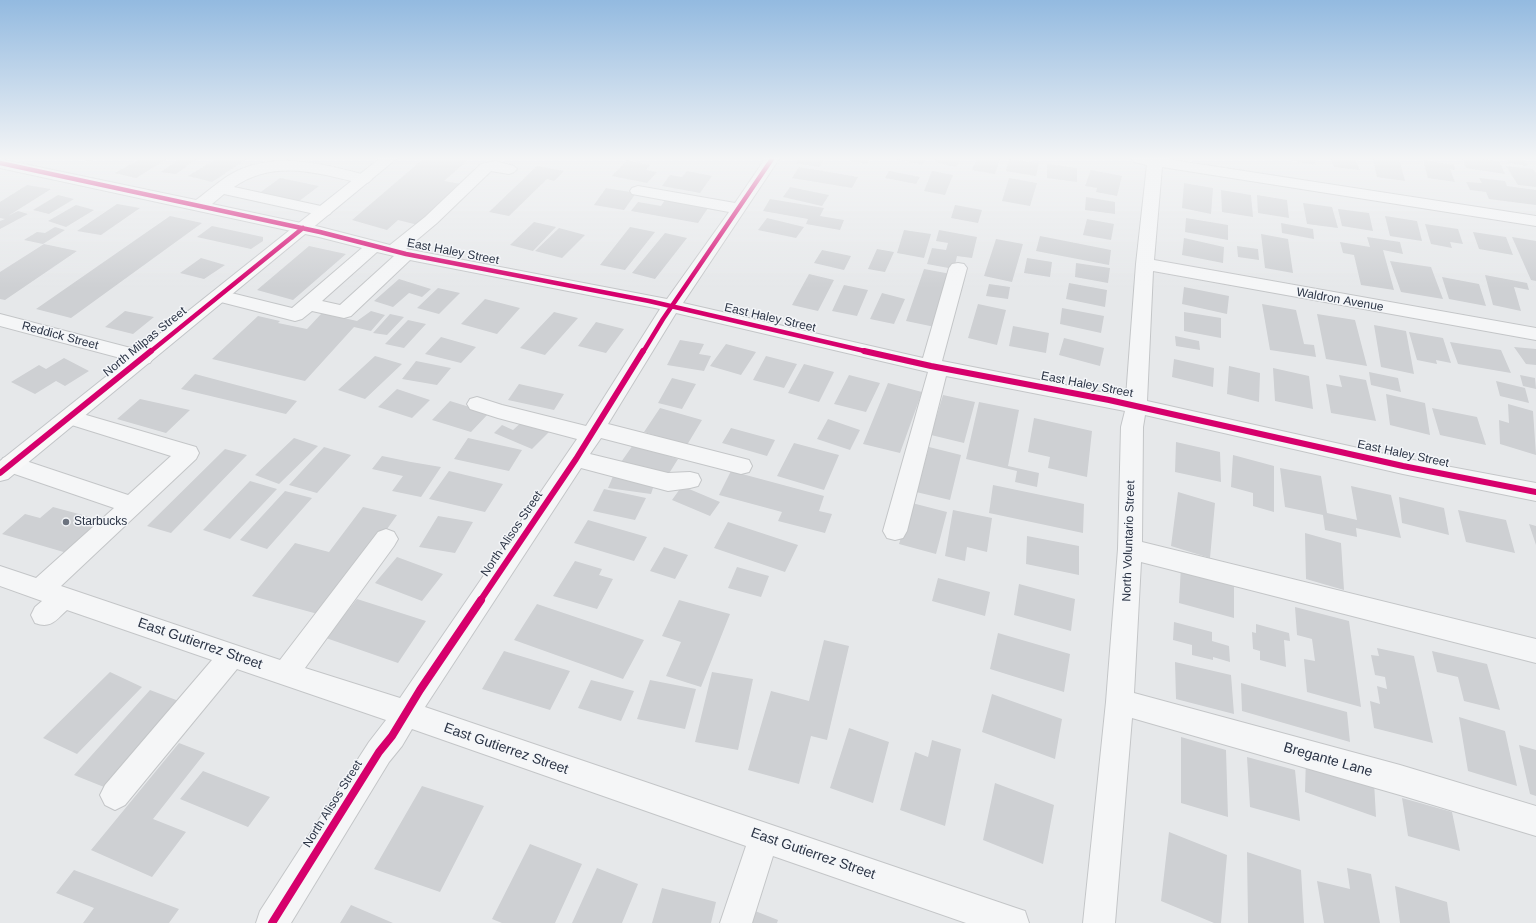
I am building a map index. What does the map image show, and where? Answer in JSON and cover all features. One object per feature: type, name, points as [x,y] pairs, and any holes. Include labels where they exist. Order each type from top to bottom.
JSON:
[{"type":"main road","name":"North Milpas Street","points":[[5,469],[335,202]]},
{"type":"street","name":"East Haley Street","points":[[182,202],[303,228],[400,252],[648,301],[935,366],[1136,405],[1403,466],[1536,492]]},
{"type":"street","points":[[199,206],[204,202]]},
{"type":"street","points":[[283,202],[324,211]]},
{"type":"street","points":[[308,304],[344,312],[430,220],[449,202]]},
{"type":"street","points":[[700,202],[739,209]]},
{"type":"street","name":"North Alisos Street","points":[[272,923],[379,752],[392,736],[406,712],[594,432],[663,319],[744,202]]},
{"type":"street","name":"North Voluntario Street","points":[[1099,923],[1120,702],[1130,549],[1132,427],[1136,405],[1151,202]]},
{"type":"street","points":[[1420,202],[1536,220]]},
{"type":"street","points":[[219,296],[295,315],[374,246]]},
{"type":"street","name":"Waldron Avenue","points":[[1145,264],[1536,334]]},
{"type":"street","points":[[895,532],[958,268]]},
{"type":"street","name":"Reddick Street","points":[[0,320],[143,358]]},
{"type":"street","points":[[477,404],[498,411],[741,466]]},
{"type":"street","points":[[44,615],[52,593],[132,505],[188,453],[69,417]]},
{"type":"street","points":[[576,459],[668,482],[690,480]]},
{"type":"street","points":[[5,469],[132,505]]},
{"type":"street","points":[[285,674],[386,539]]},
{"type":"street","points":[[1130,549],[1536,651]]},
{"type":"street","name":"East Gutierrez Street","points":[[0,576],[285,674],[406,712],[432,724],[1012,923]]},
{"type":"street","points":[[116,795],[232,656]]},
{"type":"street","name":"Bregante Lane","points":[[1120,702],[1400,780],[1536,821]]},
{"type":"street","points":[[736,923],[764,837]]},
{"type":"building","points":[[0,202],[30,202],[8,216],[18,211],[28,214],[0,229],[0,221],[5,219],[0,218]]},
{"type":"building","points":[[46,202],[69,202],[49,214],[33,210]]},
{"type":"building","points":[[373,202],[443,202],[418,225],[398,220],[387,230],[352,220]]},
{"type":"building","points":[[499,202],[523,202],[509,216],[489,212]]},
{"type":"building","points":[[596,202],[630,202],[624,210],[594,205]]},
{"type":"building","points":[[638,202],[661,206],[664,202],[676,202],[708,208],[698,223],[631,211]]},
{"type":"building","points":[[768,202],[788,202],[824,208],[820,216],[844,220],[840,230],[806,224],[808,219],[763,211]]},
{"type":"building","points":[[805,202],[824,202],[822,206]]},
{"type":"building","points":[[1008,202],[1031,202],[1030,206]]},
{"type":"building","points":[[1086,202],[1115,202],[1115,214],[1085,210]]},
{"type":"building","points":[[1182,202],[1212,202],[1211,214],[1182,208]]},
{"type":"building","points":[[1222,202],[1252,202],[1253,217],[1222,212]]},
{"type":"building","points":[[1257,202],[1287,202],[1289,218],[1258,213]]},
{"type":"building","points":[[1513,202],[1536,202],[1536,205]]},
{"type":"building","points":[[1303,203],[1332,207],[1338,228],[1307,224]]},
{"type":"building","points":[[117,204],[140,208],[101,235],[77,231]]},
{"type":"building","points":[[76,205],[94,210],[66,227],[48,221]]},
{"type":"building","points":[[955,205],[982,210],[978,223],[951,218]]},
{"type":"building","points":[[1338,209],[1369,213],[1373,231],[1342,226]]},
{"type":"building","points":[[170,216],[202,223],[71,318],[36,309]]},
{"type":"building","points":[[1385,216],[1417,221],[1422,241],[1390,236]]},
{"type":"building","points":[[767,218],[804,227],[796,238],[758,230]]},
{"type":"building","points":[[1186,218],[1228,225],[1228,240],[1185,232]]},
{"type":"building","points":[[1087,219],[1114,224],[1111,240],[1083,235]]},
{"type":"building","points":[[534,222],[556,227],[533,251],[510,245]]},
{"type":"building","points":[[1281,223],[1313,229],[1314,239],[1282,233]]},
{"type":"building","points":[[1425,224],[1458,229],[1463,244],[1450,242],[1452,248],[1431,244]]},
{"type":"building","points":[[212,226],[263,237],[263,241],[251,249],[197,237]]},
{"type":"building","points":[[55,227],[65,230],[43,244],[24,240],[37,232],[45,233]]},
{"type":"building","points":[[630,227],[655,232],[625,270],[600,265]]},
{"type":"building","points":[[559,228],[585,235],[562,258],[535,251]]},
{"type":"building","points":[[904,230],[931,234],[924,258],[897,253]]},
{"type":"building","points":[[939,230],[977,237],[972,258],[957,256],[954,269],[927,264],[932,248],[946,250],[948,243],[936,241]]},
{"type":"building","points":[[1473,232],[1506,237],[1513,255],[1479,249]]},
{"type":"building","points":[[665,233],[687,238],[655,279],[632,273]]},
{"type":"building","points":[[1261,234],[1288,239],[1293,273],[1265,268]]},
{"type":"building","points":[[1040,236],[1111,250],[1109,265],[1036,251]]},
{"type":"building","points":[[1367,237],[1400,242],[1403,254],[1383,250],[1394,290],[1361,285],[1354,255],[1343,253],[1340,242],[1370,247]]},
{"type":"building","points":[[1512,237],[1536,241],[1536,281],[1531,280]]},
{"type":"building","points":[[1184,238],[1224,247],[1223,263],[1182,255]]},
{"type":"building","points":[[996,239],[1023,244],[1012,282],[984,276]]},
{"type":"building","points":[[44,244],[77,251],[5,300],[0,299],[0,272]]},
{"type":"building","points":[[309,246],[346,254],[293,300],[257,290]]},
{"type":"building","points":[[1237,246],[1258,249],[1259,260],[1238,257]]},
{"type":"building","points":[[877,249],[894,252],[885,272],[868,269]]},
{"type":"building","points":[[822,250],[851,256],[844,270],[814,263]]},
{"type":"building","points":[[201,258],[225,265],[204,279],[180,273]]},
{"type":"building","points":[[1027,258],[1052,262],[1050,277],[1024,273]]},
{"type":"building","points":[[1390,261],[1431,267],[1443,299],[1401,292]]},
{"type":"building","points":[[1076,263],[1110,268],[1108,283],[1075,277]]},
{"type":"building","points":[[924,269],[951,274],[935,327],[906,321]]},
{"type":"building","points":[[809,274],[834,280],[818,311],[792,305]]},
{"type":"building","points":[[1485,275],[1527,283],[1529,290],[1514,287],[1521,311],[1493,305]]},
{"type":"building","points":[[1442,277],[1479,284],[1486,306],[1449,299]]},
{"type":"building","points":[[399,279],[431,289],[422,297],[409,293],[393,307],[374,301]]},
{"type":"building","points":[[1069,283],[1107,290],[1105,307],[1066,299]]},
{"type":"building","points":[[989,284],[1010,287],[1008,299],[986,296]]},
{"type":"building","points":[[844,285],[868,290],[857,316],[832,311]]},
{"type":"building","points":[[1184,287],[1229,296],[1227,314],[1182,304]]},
{"type":"building","points":[[438,288],[460,293],[439,314],[417,308]]},
{"type":"building","points":[[882,293],[905,299],[894,324],[870,319]]},
{"type":"building","points":[[485,299],[520,308],[497,334],[461,324]]},
{"type":"building","points":[[978,304],[1006,310],[997,345],[968,338]]},
{"type":"building","points":[[1262,304],[1296,310],[1304,344],[1314,345],[1316,357],[1270,350]]},
{"type":"building","points":[[1062,308],[1104,316],[1101,333],[1060,324]]},
{"type":"building","points":[[125,311],[154,317],[133,334],[105,327]]},
{"type":"building","points":[[371,311],[385,315],[371,331],[354,327],[305,381],[212,359],[258,316],[280,321],[278,323],[307,329],[322,313],[357,321]]},
{"type":"building","points":[[554,312],[578,318],[545,355],[520,348]]},
{"type":"building","points":[[1184,312],[1221,318],[1221,338],[1184,331]]},
{"type":"building","points":[[390,314],[404,317],[387,335],[373,333]]},
{"type":"building","points":[[1317,314],[1355,320],[1367,366],[1326,359]]},
{"type":"building","points":[[408,320],[426,324],[404,348],[385,344]]},
{"type":"building","points":[[596,322],[624,329],[606,353],[578,346]]},
{"type":"building","points":[[1374,325],[1406,331],[1414,374],[1381,367]]},
{"type":"building","points":[[1013,326],[1049,333],[1046,353],[1009,346]]},
{"type":"building","points":[[1409,332],[1443,338],[1451,363],[1436,360],[1437,364],[1417,360]]},
{"type":"building","points":[[1175,336],[1199,341],[1200,350],[1176,346]]},
{"type":"building","points":[[441,337],[476,347],[461,363],[425,354]]},
{"type":"building","points":[[1064,338],[1104,348],[1100,366],[1059,355]]},
{"type":"building","points":[[680,340],[704,344],[699,354],[711,356],[704,371],[667,365]]},
{"type":"building","points":[[1450,342],[1501,350],[1511,373],[1458,364]]},
{"type":"building","points":[[726,344],[756,352],[741,375],[710,366]]},
{"type":"building","points":[[1514,347],[1536,349],[1536,365],[1526,364]]},
{"type":"building","points":[[375,356],[402,364],[365,399],[338,390]]},
{"type":"building","points":[[766,356],[797,364],[784,388],[753,380]]},
{"type":"building","points":[[64,358],[89,371],[65,386],[56,381],[35,394],[11,382],[39,365],[46,369]]},
{"type":"building","points":[[1174,359],[1214,368],[1213,387],[1172,377]]},
{"type":"building","points":[[416,361],[451,368],[437,385],[402,379]]},
{"type":"building","points":[[804,364],[834,372],[819,402],[788,393]]},
{"type":"building","points":[[1229,366],[1260,373],[1259,402],[1227,394]]},
{"type":"building","points":[[1273,368],[1309,376],[1313,409],[1275,401]]},
{"type":"building","points":[[1369,372],[1398,378],[1401,392],[1371,385]]},
{"type":"building","points":[[195,374],[297,401],[286,414],[181,389]]},
{"type":"building","points":[[849,375],[880,383],[866,412],[834,404]]},
{"type":"building","points":[[1339,375],[1366,380],[1376,421],[1331,413],[1326,384],[1342,387]]},
{"type":"building","points":[[1520,375],[1535,378],[1536,389],[1523,386]]},
{"type":"building","points":[[672,378],[696,384],[682,409],[658,403]]},
{"type":"building","points":[[1496,381],[1525,388],[1529,403],[1500,396]]},
{"type":"building","points":[[888,383],[922,392],[900,453],[863,444]]},
{"type":"building","points":[[519,384],[564,394],[554,410],[508,400]]},
{"type":"building","points":[[397,389],[430,400],[412,418],[378,407]]},
{"type":"building","points":[[1386,394],[1425,403],[1430,435],[1390,425]]},
{"type":"building","points":[[943,395],[975,402],[964,443],[931,435]]},
{"type":"building","points":[[140,399],[190,410],[166,433],[117,419]]},
{"type":"building","points":[[450,401],[489,413],[471,432],[432,420]]},
{"type":"building","points":[[979,402],[1019,410],[1008,466],[1039,473],[1037,487],[1015,482],[1017,471],[966,459]]},
{"type":"building","points":[[1508,404],[1533,411],[1536,455],[1500,444],[1499,420],[1509,423]]},
{"type":"building","points":[[660,408],[702,420],[687,445],[644,432]]},
{"type":"building","points":[[1432,408],[1477,417],[1486,445],[1440,435]]},
{"type":"building","points":[[1034,418],[1092,431],[1087,477],[1048,468],[1050,457],[1028,452]]},
{"type":"building","points":[[525,419],[551,430],[532,449],[494,433],[502,425],[513,430]]},
{"type":"building","points":[[828,419],[860,430],[850,450],[817,439]]},
{"type":"building","points":[[731,428],[775,440],[767,456],[722,443]]},
{"type":"building","points":[[294,438],[318,446],[279,484],[255,475]]},
{"type":"building","points":[[468,438],[522,450],[509,471],[454,459]]},
{"type":"building","points":[[1176,442],[1220,452],[1221,482],[1175,472]]},
{"type":"building","points":[[794,443],[839,455],[824,490],[777,476]]},
{"type":"building","points":[[633,445],[678,459],[665,480],[619,465]]},
{"type":"building","points":[[324,447],[351,455],[317,493],[289,485]]},
{"type":"building","points":[[929,447],[961,455],[950,500],[916,492]]},
{"type":"building","points":[[225,449],[247,455],[171,533],[147,526]]},
{"type":"building","points":[[1233,455],[1274,466],[1274,512],[1253,506],[1253,493],[1231,487]]},
{"type":"building","points":[[382,456],[441,467],[421,497],[392,491],[403,476],[372,469]]},
{"type":"building","points":[[1280,468],[1321,476],[1327,513],[1357,520],[1351,486],[1391,495],[1401,538],[1356,528],[1357,537],[1325,530],[1323,515],[1285,507]]},
{"type":"building","points":[[449,471],[503,484],[485,512],[429,499]]},
{"type":"building","points":[[731,471],[824,496],[819,511],[832,514],[825,533],[778,521],[782,512],[719,495]]},
{"type":"building","points":[[614,474],[656,479],[651,494],[608,488]]},
{"type":"building","points":[[250,481],[277,489],[230,539],[203,530]]},
{"type":"building","points":[[993,485],[1084,504],[1083,533],[989,513]]},
{"type":"building","points":[[682,486],[720,502],[710,516],[672,500]]},
{"type":"building","points":[[604,489],[646,498],[635,520],[593,511]]},
{"type":"building","points":[[285,491],[312,498],[267,549],[240,540]]},
{"type":"building","points":[[1178,492],[1215,503],[1210,558],[1171,546]]},
{"type":"building","points":[[1399,497],[1444,508],[1449,535],[1402,523]]},
{"type":"building","points":[[912,503],[947,512],[936,554],[899,544]]},
{"type":"building","points":[[53,507],[101,520],[67,553],[2,534],[25,514],[40,518]]},
{"type":"building","points":[[363,507],[397,515],[325,616],[252,596],[295,543],[329,552]]},
{"type":"building","points":[[953,510],[992,518],[987,552],[967,547],[965,561],[945,556]]},
{"type":"building","points":[[1458,510],[1506,520],[1515,553],[1466,542]]},
{"type":"building","points":[[438,516],[473,522],[455,553],[419,547]]},
{"type":"building","points":[[588,520],[647,537],[634,561],[574,543]]},
{"type":"building","points":[[728,522],[798,545],[785,572],[714,548]]},
{"type":"building","points":[[1529,524],[1536,526],[1536,545]]},
{"type":"building","points":[[1305,533],[1341,543],[1344,590],[1306,579]]},
{"type":"building","points":[[1027,536],[1079,546],[1079,575],[1026,564]]},
{"type":"building","points":[[664,547],[688,555],[675,579],[650,571]]},
{"type":"building","points":[[397,557],[443,574],[422,601],[375,583]]},
{"type":"building","points":[[575,561],[602,569],[599,575],[613,579],[597,609],[553,596]]},
{"type":"building","points":[[1181,566],[1234,580],[1234,618],[1179,603]]},
{"type":"building","points":[[737,567],[769,576],[761,597],[728,588]]},
{"type":"building","points":[[938,578],[990,592],[985,616],[932,601]]},
{"type":"building","points":[[1019,584],[1075,599],[1071,631],[1014,615]]},
{"type":"building","points":[[357,599],[426,621],[398,663],[326,638]]},
{"type":"building","points":[[679,600],[730,614],[701,687],[666,676],[681,642],[662,636]]},
{"type":"building","points":[[537,604],[644,640],[623,679],[514,640]]},
{"type":"building","points":[[1295,607],[1349,621],[1361,707],[1307,692],[1304,659],[1315,661],[1312,639],[1297,635]]},
{"type":"building","points":[[1174,622],[1212,632],[1212,641],[1229,646],[1230,662],[1213,657],[1213,660],[1192,655],[1192,645],[1173,640]]},
{"type":"building","points":[[1256,624],[1289,633],[1290,641],[1284,640],[1286,667],[1260,660],[1260,651],[1253,649],[1252,632],[1256,633]]},
{"type":"building","points":[[998,633],[1070,654],[1064,692],[990,669]]},
{"type":"building","points":[[824,640],[849,646],[827,740],[811,736],[799,784],[748,770],[771,691],[809,701]]},
{"type":"building","points":[[1377,648],[1414,656],[1433,743],[1374,728],[1370,701],[1380,704],[1377,686],[1387,689],[1385,677],[1375,675],[1371,655],[1379,656]]},
{"type":"building","points":[[504,651],[570,671],[550,710],[482,689]]},
{"type":"building","points":[[1432,651],[1487,664],[1500,710],[1464,701],[1458,677],[1437,672]]},
{"type":"building","points":[[1175,662],[1231,675],[1234,714],[1176,699]]},
{"type":"building","points":[[110,672],[142,687],[77,754],[43,738]]},
{"type":"building","points":[[712,672],[753,679],[738,750],[695,742]]},
{"type":"building","points":[[591,680],[634,691],[621,721],[578,708]]},
{"type":"building","points":[[650,680],[696,689],[685,729],[637,719]]},
{"type":"building","points":[[1241,683],[1347,712],[1350,742],[1242,711]]},
{"type":"building","points":[[150,690],[184,703],[109,789],[74,775]]},
{"type":"building","points":[[992,694],[1062,719],[1055,759],[982,732]]},
{"type":"building","points":[[1459,717],[1505,731],[1517,786],[1468,771]]},
{"type":"building","points":[[849,728],[889,742],[873,803],[830,788]]},
{"type":"building","points":[[1181,737],[1226,750],[1228,817],[1181,803]]},
{"type":"building","points":[[932,740],[961,749],[945,826],[900,810],[915,752],[928,757]]},
{"type":"building","points":[[179,743],[205,753],[153,819],[186,832],[152,877],[91,850]]},
{"type":"building","points":[[1519,745],[1536,750],[1536,796],[1530,794]]},
{"type":"building","points":[[1247,757],[1295,770],[1300,821],[1250,807]]},
{"type":"building","points":[[1306,757],[1374,782],[1376,817],[1305,792]]},
{"type":"building","points":[[203,771],[270,797],[248,827],[180,799]]},
{"type":"building","points":[[995,783],[1054,805],[1043,864],[983,840]]},
{"type":"building","points":[[422,786],[484,806],[440,892],[374,869]]},
{"type":"building","points":[[1402,798],[1452,812],[1460,851],[1408,836]]},
{"type":"building","points":[[1169,832],[1227,855],[1221,923],[1214,923],[1161,901]]},
{"type":"building","points":[[530,844],[582,864],[555,923],[502,923],[492,919]]},
{"type":"building","points":[[1247,852],[1301,870],[1304,923],[1248,923]]},
{"type":"building","points":[[597,868],[638,884],[622,923],[572,923]]},
{"type":"building","points":[[1347,868],[1371,874],[1380,923],[1324,923],[1317,881],[1350,889]]},
{"type":"building","points":[[74,870],[179,909],[169,923],[83,923],[94,908],[56,893]]},
{"type":"building","points":[[1395,886],[1447,902],[1450,923],[1400,923]]},
{"type":"building","points":[[662,888],[716,902],[711,923],[652,923]]},
{"type":"building","points":[[351,905],[393,923],[340,923]]},
{"type":"building","points":[[750,909],[778,920],[777,923],[746,923]]},
{"type":"cycle path","points":[[181,202],[320,232],[406,254],[649,301],[931,366],[1109,400],[1403,466],[1536,492]]},
{"type":"cycle path","points":[[272,923],[379,752],[392,736],[420,690],[576,459],[663,319],[744,202]]},
{"type":"cycle path","points":[[0,473],[303,228]]},
{"type":"place","name":"Starbucks","points":[[66,522]]}]
